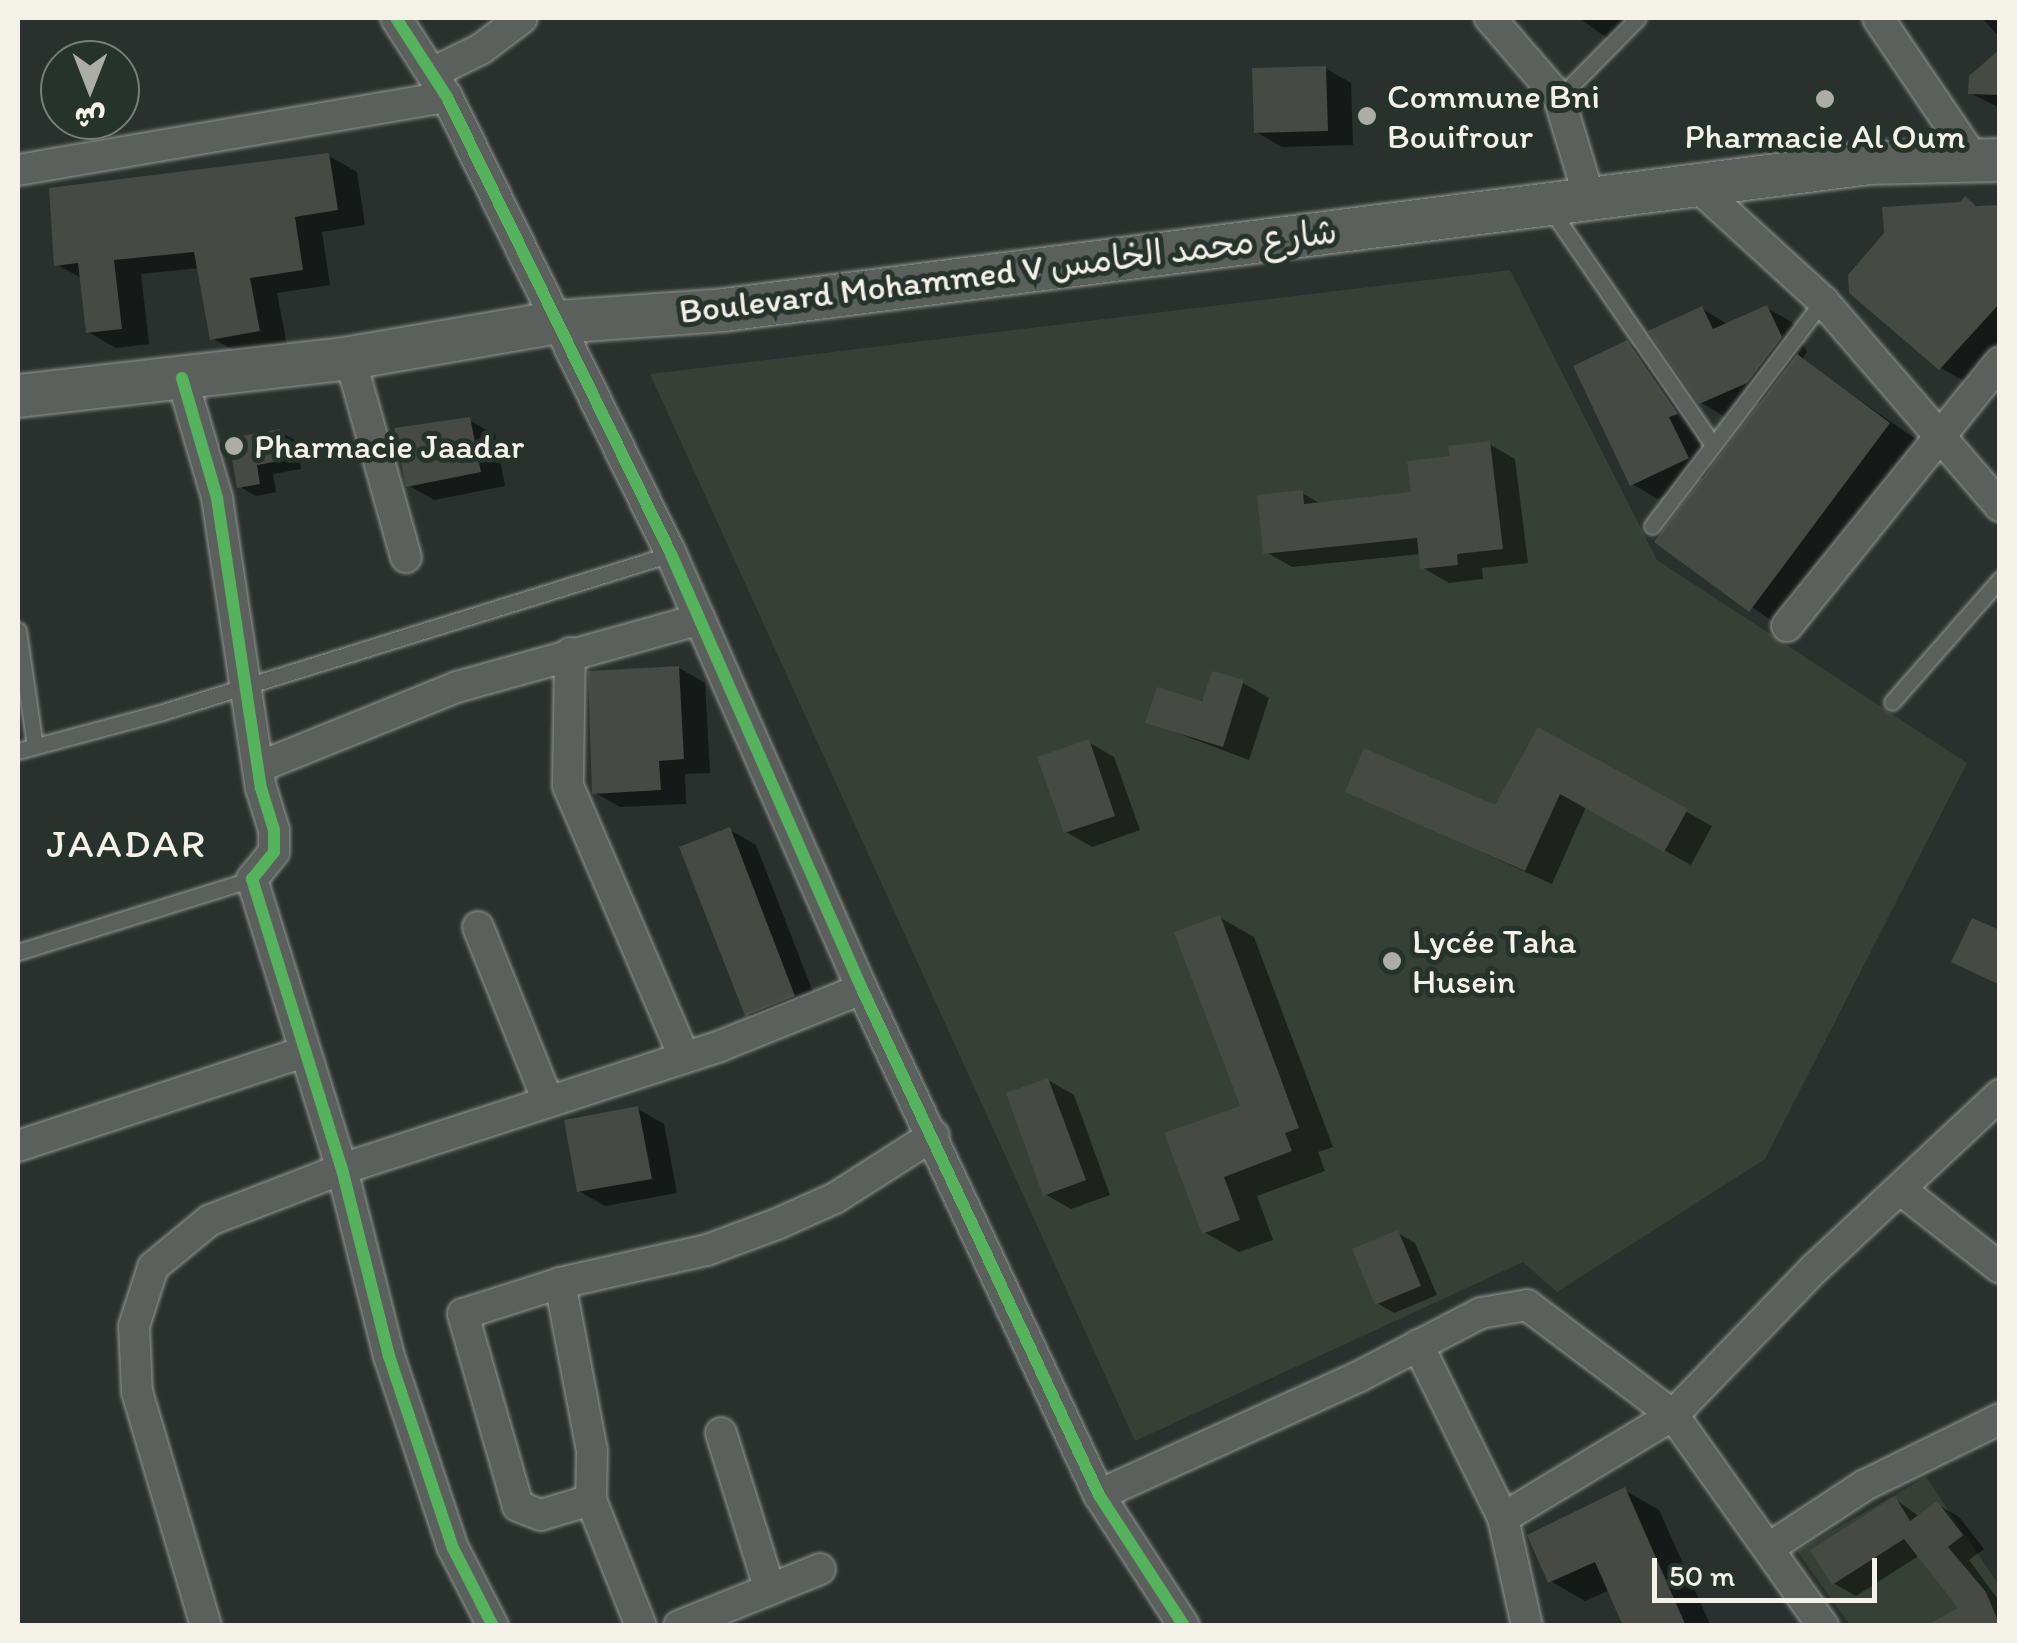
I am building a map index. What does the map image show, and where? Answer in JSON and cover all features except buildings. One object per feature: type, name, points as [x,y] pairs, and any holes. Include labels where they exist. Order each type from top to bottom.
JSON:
[{"type":"main road","name":"Boulevard Mohammed V شارع محمد الخامس","points":[[18,396],[350,358],[558,322],[724,310],[1870,163],[1986,160]]},
{"type":"street","points":[[396,18],[440,84],[671,554],[862,989],[934,1135],[1099,1495],[1169,1619]]},
{"type":"street","points":[[18,170],[440,84],[522,18]]},
{"type":"street","points":[[1490,18],[1559,98],[1589,197]]},
{"type":"street","points":[[1878,18],[1986,160]]},
{"type":"street","points":[[1697,186],[1823,302],[1938,440],[2000,506]]},
{"type":"street","points":[[350,358],[406,558]]},
{"type":"street","points":[[1788,626],[2000,362]]},
{"type":"street","points":[[182,378],[217,498],[259,767],[275,842],[268,862],[252,879],[342,1169],[388,1356],[453,1548],[493,1626]]},
{"type":"street","points":[[259,767],[457,688],[570,652],[700,619]]},
{"type":"street","points":[[570,652],[564,751],[578,818],[684,1057]]},
{"type":"street","points":[[478,927],[548,1101]]},
{"type":"street","points":[[206,1626],[136,1392],[134,1326],[153,1267],[210,1220],[342,1169],[684,1057],[862,989]]},
{"type":"street","points":[[18,1146],[304,1052]]},
{"type":"street","points":[[1503,1518],[1673,1415],[2000,1095]]},
{"type":"street","points":[[591,1500],[541,1515],[518,1506],[463,1314],[560,1283],[707,1250],[777,1224],[834,1198],[934,1135]]},
{"type":"street","points":[[1900,1189],[2000,1268]]},
{"type":"street","points":[[560,1283],[592,1450],[591,1500],[641,1626]]},
{"type":"street","points":[[1099,1495],[1480,1313],[1527,1305],[1673,1415],[1823,1626]]},
{"type":"street","points":[[1418,1344],[1503,1518],[1527,1626]]},
{"type":"street","points":[[1770,1548],[1865,1484],[1986,1442],[2000,1419]]},
{"type":"street","points":[[721,1433],[770,1590]]},
{"type":"street","points":[[679,1626],[820,1569]]},
{"type":"lane","points":[[1559,98],[1638,18]]},
{"type":"lane","points":[[1546,204],[1714,445]]},
{"type":"lane","points":[[1652,526],[1823,302]]},
{"type":"lane","points":[[18,751],[671,554]]},
{"type":"lane","points":[[1892,702],[2000,579]]},
{"type":"lane","points":[[18,630],[35,746]]},
{"type":"lane","points":[[18,952],[252,879]]},
{"type":"shaded area","name":"Lycée Taha Husein","points":[[1510,270],[1657,560],[1967,763],[1765,1159],[1557,1292],[1523,1262],[1135,1441],[650,374]]},
{"type":"shaded area","points":[[1926,1477],[1999,1585],[1999,1625],[1850,1625],[1797,1551]]},
{"type":"cycle path","points":[[396,18],[447,97],[671,554],[862,989],[1099,1495],[1184,1626]]},
{"type":"cycle path","points":[[182,378],[217,498],[261,788],[274,830],[274,852],[252,879],[342,1169],[389,1356],[453,1548],[493,1626]]},
{"type":"place","name":"Pharmacie Al Oum","points":[[1825,99]]},
{"type":"place","name":"Commune Bni Bouifrour","points":[[1367,116]]},
{"type":"place","name":"Pharmacie Jaadar","points":[[234,446]]},
{"type":"place","name":"Lycée Taha Husein","points":[[1392,961]]},
{"type":"district","name":"JAADAR","points":[[127,843]]}]
